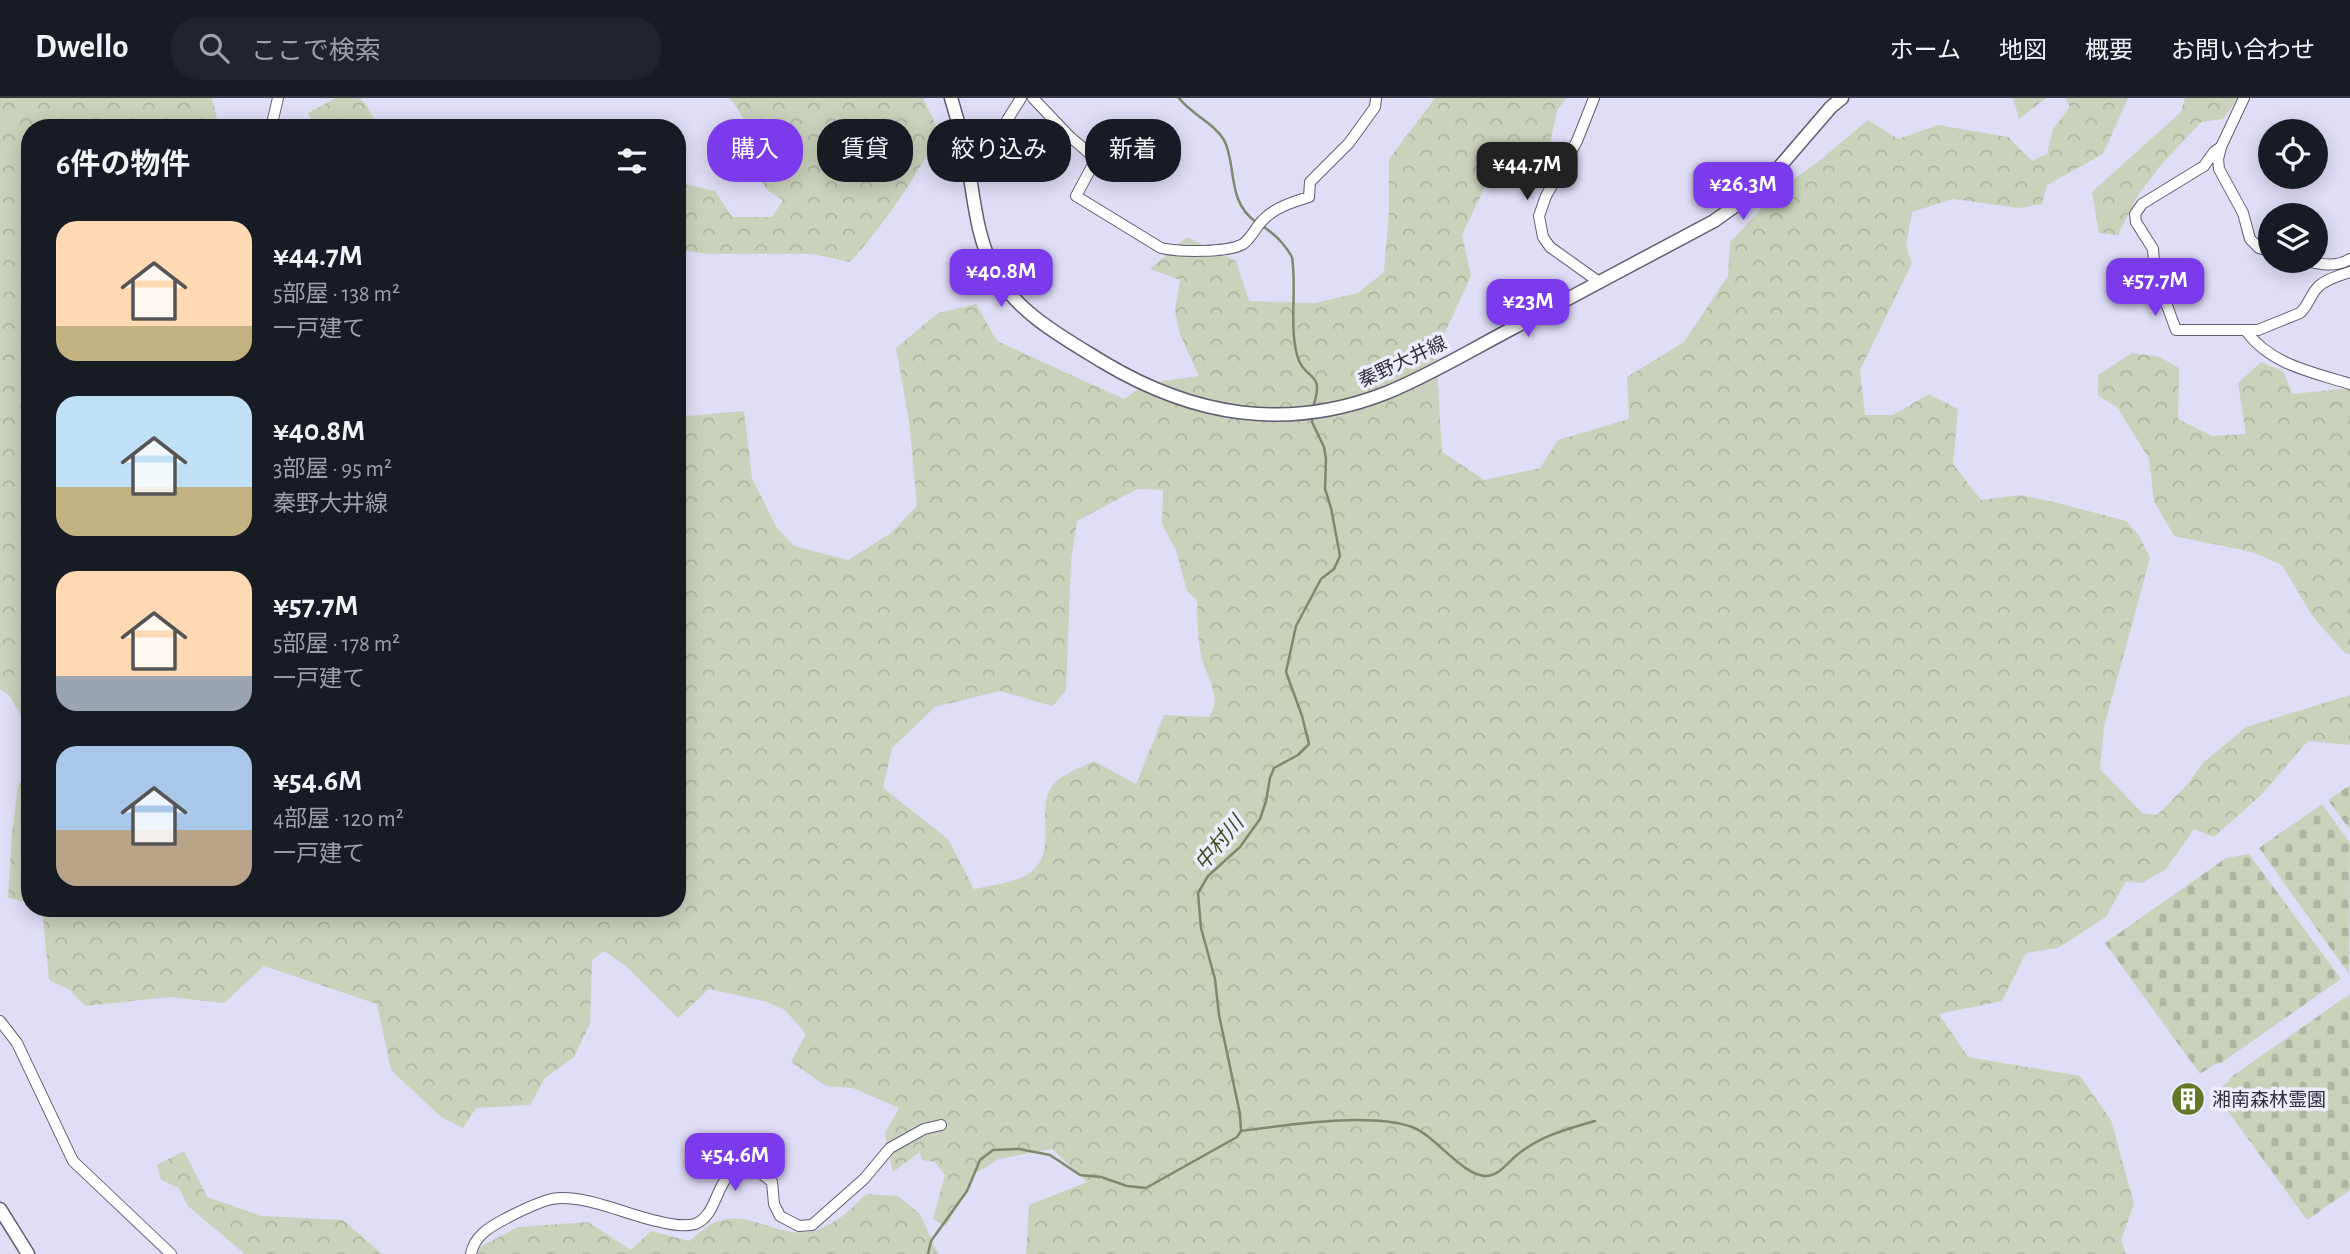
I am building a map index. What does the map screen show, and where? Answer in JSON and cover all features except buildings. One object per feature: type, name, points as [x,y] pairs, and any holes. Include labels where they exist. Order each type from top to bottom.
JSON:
[{"type":"main road","name":"秦野大井線","points":[[951,98],[960,128],[977,223],[995,273],[1013,298],[1034,317],[1134,380],[1167,395],[1194,403],[1253,415],[1327,411],[1388,392],[1714,221],[1747,199],[1771,178],[1831,107],[1842,98]]},
{"type":"main road","points":[[0,1209],[28,1254]]},
{"type":"street","points":[[273,119],[278,98]]},
{"type":"street","points":[[1008,119],[1021,98]]},
{"type":"street","points":[[1033,98],[1069,136],[1096,159],[1076,196],[1161,248],[1190,251],[1241,246],[1260,225],[1287,204],[1308,197],[1310,182],[1349,142],[1376,107],[1376,98]]},
{"type":"street","points":[[1594,98],[1577,141],[1546,196],[1539,216],[1540,226],[1550,247],[1599,282]]},
{"type":"street","points":[[2244,98],[2218,159],[2219,169],[2243,213],[2250,239],[2258,247]]},
{"type":"street","points":[[2221,147],[2204,166],[2142,204],[2135,214],[2136,222],[2153,249],[2155,273],[2176,330],[2258,330],[2300,313],[2325,281],[2350,272]]},
{"type":"street","points":[[2328,265],[2344,263],[2350,259]]},
{"type":"street","points":[[2246,331],[2255,342],[2296,369],[2350,384]]},
{"type":"street","points":[[0,1021],[17,1043],[73,1161],[172,1254]]},
{"type":"street","points":[[471,1254],[477,1238],[492,1227],[519,1212],[554,1199],[586,1201],[666,1223],[695,1224],[709,1213],[717,1193],[736,1168],[751,1165],[772,1182],[774,1204],[780,1216],[805,1227],[812,1225],[842,1200],[890,1149],[924,1129],[941,1125]]},
{"type":"street","points":[[760,1170],[769,1158]]},
{"type":"green space","points":[[0,98],[212,98],[217,119],[21,119],[21,715],[9,695],[0,689]]},
{"type":"green space","points":[[336,98],[360,98],[374,119],[311,119],[308,113]]},
{"type":"green space","points":[[729,98],[923,98],[933,119],[927,119],[927,155],[913,178],[913,119],[817,119],[817,182],[910,182],[876,232],[850,262],[813,254],[710,254],[686,251],[686,184],[715,191],[732,217],[772,217],[783,200],[769,191],[762,182],[803,182],[803,119],[742,119]]},
{"type":"green space","points":[[1435,98],[1566,98],[1557,111],[1548,153],[1530,176],[1492,172],[1462,235],[1471,276],[1436,352],[1442,452],[1484,480],[1540,468],[1558,440],[1629,419],[1627,377],[1684,342],[1728,276],[1730,242],[1781,188],[1818,162],[1868,120],[1898,139],[1938,125],[2008,137],[2032,161],[2047,154],[2053,129],[2070,107],[2065,98],[2128,98],[2103,154],[2047,185],[2042,204],[2019,208],[1953,199],[1912,212],[1906,246],[1912,263],[1860,370],[1865,415],[1893,415],[1929,394],[1958,409],[1953,464],[1981,500],[2020,495],[2054,502],[2126,521],[2138,534],[2150,558],[2104,727],[2100,769],[2142,813],[2157,815],[2186,786],[2204,762],[2246,727],[2350,695],[2350,745],[2308,741],[2261,795],[2214,837],[2194,829],[2166,869],[2142,883],[2126,881],[2106,917],[2058,948],[2026,953],[2002,1001],[1939,1014],[1968,1057],[2080,1076],[2111,1120],[2134,1204],[2121,1240],[2126,1254],[1026,1254],[1029,1205],[1087,1182],[1052,1149],[999,1159],[976,1173],[946,1226],[933,1219],[945,1175],[935,1162],[922,1160],[920,1152],[893,1172],[885,1133],[899,1108],[853,1088],[826,1086],[791,1062],[806,1034],[785,1010],[764,1001],[709,989],[678,1018],[627,967],[604,951],[592,960],[590,1024],[574,1057],[545,1078],[530,1105],[476,1108],[463,1128],[441,1117],[391,1070],[377,1004],[264,966],[224,1003],[170,997],[85,1006],[70,990],[49,980],[43,917],[686,917],[686,416],[744,411],[752,478],[777,528],[794,546],[848,560],[891,533],[917,506],[909,421],[896,348],[938,313],[976,304],[997,341],[1124,399],[1147,383],[1199,376],[1179,332],[1175,310],[1180,280],[1150,269],[1187,237],[1236,261],[1249,301],[1315,303],[1358,293],[1384,272],[1389,212],[1389,159]],"holes":[[[1137,489],[1163,490],[1162,524],[1176,550],[1187,591],[1197,600],[1198,635],[1203,663],[1214,694],[1213,710],[1209,717],[1164,715],[1136,784],[1094,761],[1063,777],[1052,786],[1046,801],[1045,844],[1039,864],[1019,879],[974,889],[948,839],[883,788],[892,748],[935,707],[1000,691],[1052,706],[1066,691],[1071,562],[1077,521]]]},
{"type":"green space","points":[[2013,98],[2046,98],[2019,119]]},
{"type":"green space","points":[[2185,98],[2238,98],[2223,119],[2201,122],[2160,166],[2138,195],[2118,235],[2099,233],[2092,192],[2181,112]]},
{"type":"green space","points":[[2132,353],[2160,357],[2179,368],[2178,419],[2212,436],[2246,434],[2238,383],[2261,362],[2283,371],[2292,394],[2350,388],[2350,655],[2344,652],[2313,617],[2282,565],[2252,552],[2174,536],[2154,501],[2149,459],[2117,407],[2098,396],[2098,375]]},
{"type":"green space","points":[[21,781],[21,901],[8,898],[18,786]]},
{"type":"green space","points":[[2350,785],[2350,830],[2328,800]]},
{"type":"green space","points":[[2322,804],[2350,843],[2349,974],[2259,848]]},
{"type":"green space","points":[[2249,854],[2341,979],[2221,1063],[2200,1074],[2105,943],[2226,858]]},
{"type":"green space","points":[[2350,994],[2350,1190],[2307,1220],[2214,1092],[2231,1077]]},
{"type":"green space","points":[[184,1151],[207,1197],[262,1216],[343,1220],[382,1254],[245,1254],[188,1206],[179,1188],[161,1180],[157,1165]]},
{"type":"green space","points":[[867,1194],[898,1196],[920,1214],[938,1254],[467,1254],[518,1227],[588,1222],[631,1250],[651,1231],[689,1241],[705,1228],[727,1219],[807,1232],[832,1223]]},
{"type":"waterway","name":"中村川","points":[[1179,98],[1224,140],[1240,204],[1256,222]]},
{"type":"waterway","name":"中村川","points":[[1261,225],[1279,239],[1292,257],[1295,343],[1300,363],[1317,387],[1313,407]]},
{"type":"waterway","name":"中村川","points":[[928,1254],[931,1241],[967,1191],[980,1160],[993,1150],[1019,1149],[1050,1155],[1080,1175],[1146,1188],[1237,1137],[1241,1131],[1240,1114],[1219,1015],[1215,979],[1201,928],[1198,893],[1208,876],[1240,847],[1260,819],[1274,768],[1298,755],[1309,744],[1286,672],[1296,626],[1321,579],[1334,569],[1340,556],[1325,489],[1324,447],[1312,417]]},
{"type":"waterway","points":[[1241,1131],[1328,1121],[1374,1120],[1394,1123],[1421,1131],[1468,1170],[1487,1176],[1500,1171],[1535,1143],[1595,1121]]},
{"type":"place","name":"湘南森林霊園","points":[[2188,1099]]}]
